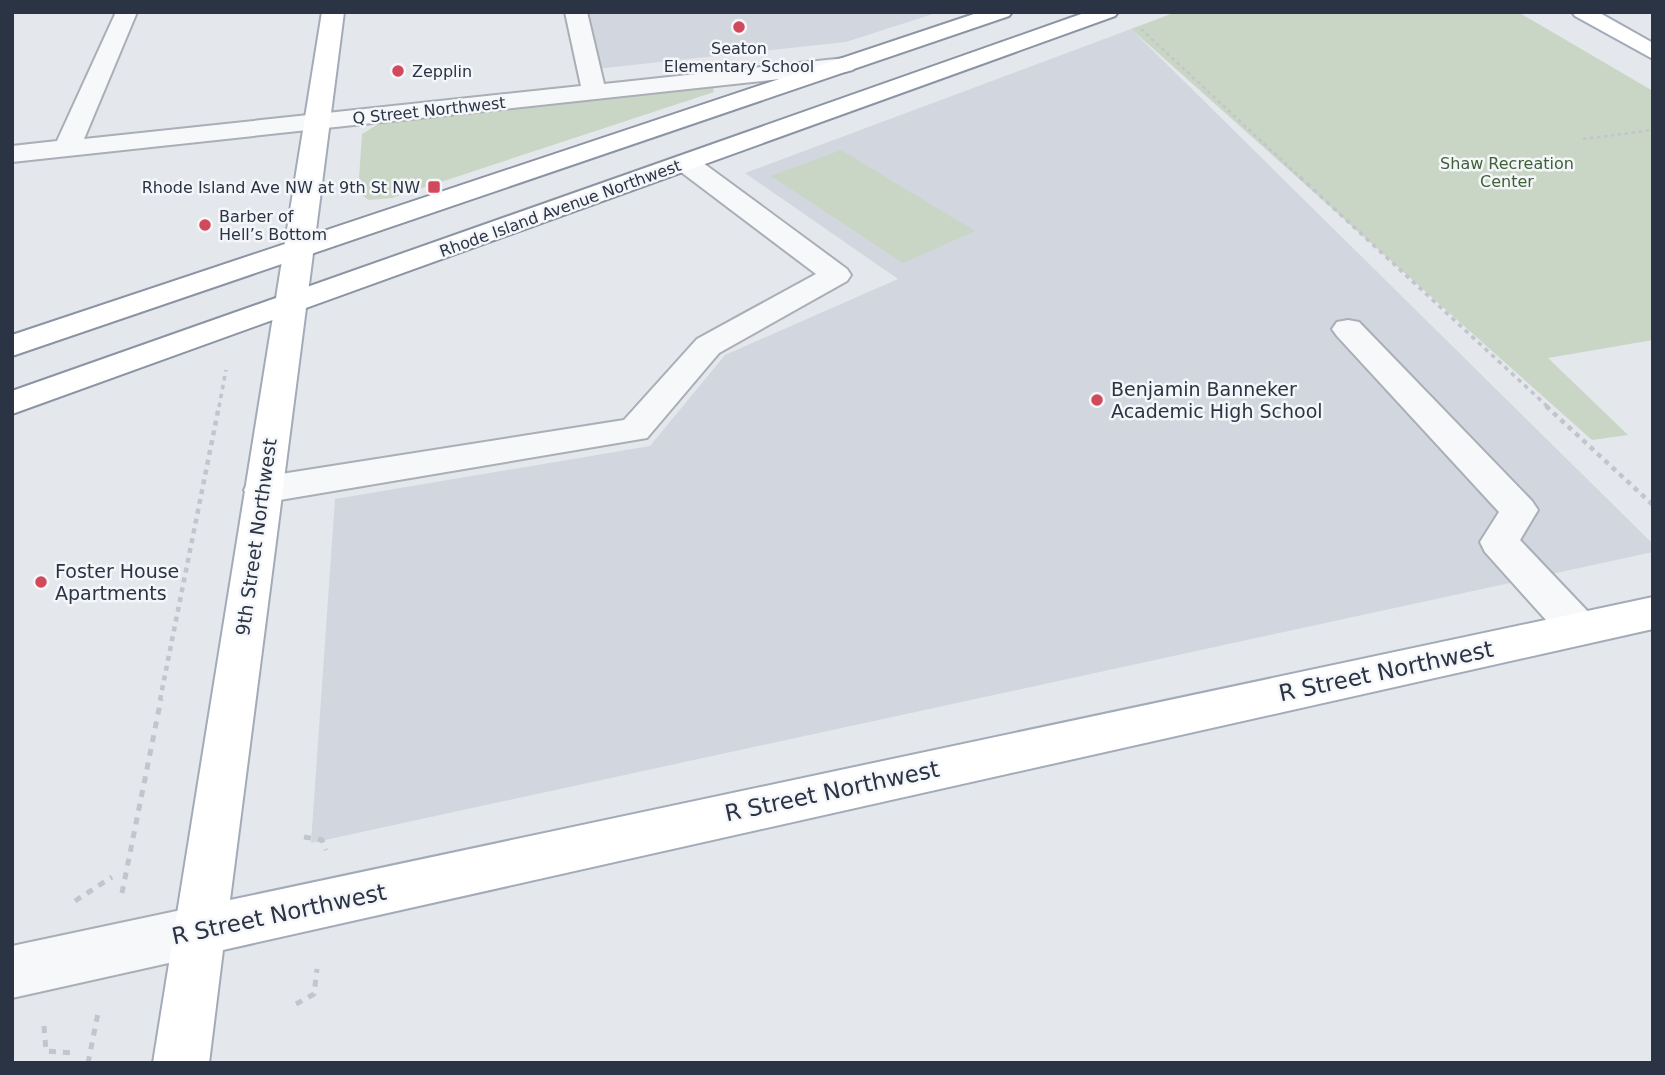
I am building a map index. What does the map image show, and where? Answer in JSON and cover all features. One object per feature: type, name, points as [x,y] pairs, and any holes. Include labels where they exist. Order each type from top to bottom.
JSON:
[{"type":"main road","name":"9th Street Northwest","points":[[181,1063],[333,12]]},
{"type":"main road","points":[[12,346],[1002,12]]},
{"type":"main road","name":"Rhode Island Avenue Northwest","points":[[12,403],[1108,12]]},
{"type":"main road","points":[[1582,12],[1653,52]]},
{"type":"main road","name":"R Street Northwest","points":[[200,931],[1653,613]]},
{"type":"street","points":[[67,148],[127,12]]},
{"type":"street","points":[[576,12],[594,92]]},
{"type":"street","name":"Q Street Northwest","points":[[12,154],[845,65]]},
{"type":"street","points":[[262,490],[635,430],[708,346],[836,275],[686,163]]},
{"type":"street","points":[[1348,329],[1519,510],[1499,542],[1579,629]]},
{"type":"street","name":"R Street Northwest","points":[[12,972],[200,931]]},
{"type":"path","points":[[1135,24],[1653,505]]},
{"type":"path","points":[[1583,139],[1653,130]]},
{"type":"path","points":[[126,874],[227,361]]},
{"type":"path","points":[[304,837],[322,840],[330,860]]},
{"type":"path","points":[[72,909],[75,900],[112,877]]},
{"type":"path","points":[[296,1004],[314,994],[317,969]]},
{"type":"path","points":[[44,1027],[46,1051],[74,1053]]},
{"type":"path","points":[[88,1063],[90,1049]]},
{"type":"shaded area","name":"Seaton Elementary School","points":[[582,12],[939,12],[846,42],[595,69]]},
{"type":"shaded area","name":"Benjamin Banneker Academic High School","points":[[1131,29],[1653,544],[1653,552],[311,843],[335,499],[650,446],[725,355],[898,279],[745,173]]},
{"type":"green space","name":"Shaw Recreation Center","points":[[1176,12],[1518,12],[1653,91],[1653,340],[1548,358],[1628,435],[1592,440],[1131,29]]},
{"type":"green space","points":[[713,88],[714,92],[392,198],[369,200],[358,193],[362,134],[380,123]]},
{"type":"green space","points":[[841,150],[975,231],[903,263],[771,176]]},
{"type":"place","name":"Seaton Elementary School","points":[[739,27]]},
{"type":"place","name":"Zepplin","points":[[398,71]]},
{"type":"place","name":"Rhode Island Ave NW at 9th St NW","points":[[434,187]]},
{"type":"place","name":"Barber of Hell’s Bottom","points":[[205,225]]},
{"type":"place","name":"Benjamin Banneker Academic High School","points":[[1097,400]]},
{"type":"place","name":"Foster House Apartments","points":[[41,582]]}]
